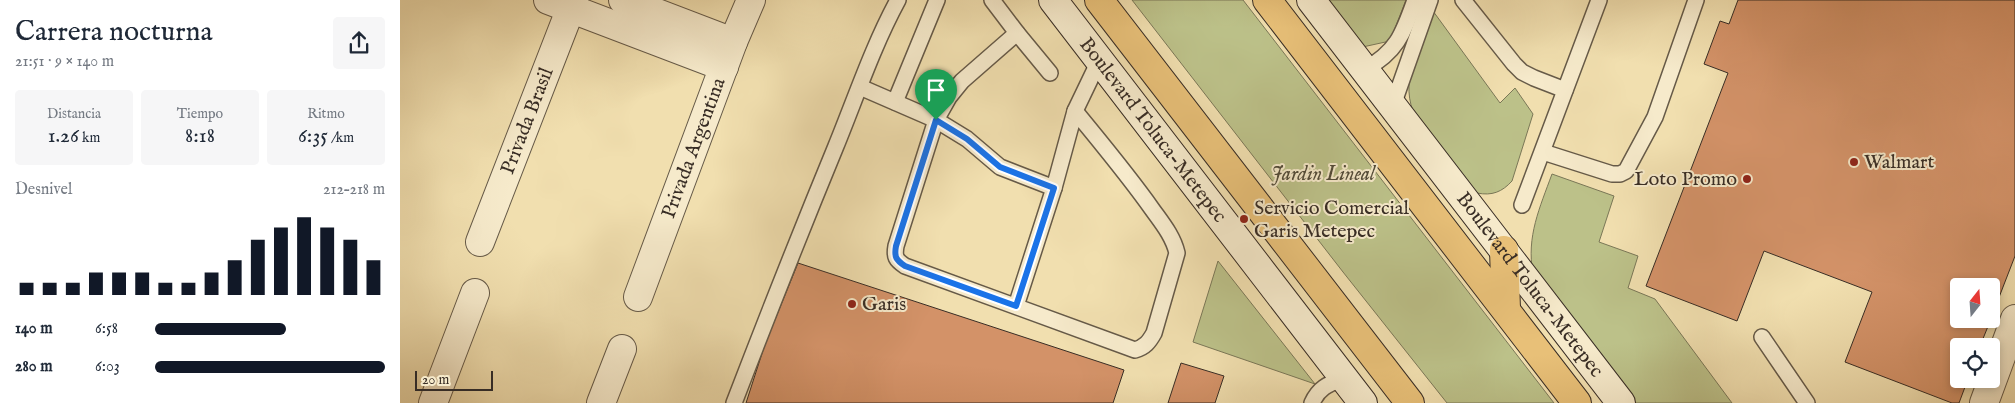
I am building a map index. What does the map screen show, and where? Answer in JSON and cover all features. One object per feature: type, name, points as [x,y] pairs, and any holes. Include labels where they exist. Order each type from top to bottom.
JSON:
[{"type":"highway","points":[[1099,0],[1410,403]]},
{"type":"highway","points":[[1267,0],[1577,403]]},
{"type":"highway","points":[[1504,250],[1506,309]]},
{"type":"street","points":[[623,0],[728,54]]},
{"type":"street","name":"Privada Argentina","points":[[638,297],[728,54],[750,0]]},
{"type":"street","name":"Boulevard Toluca-Metepec","points":[[1053,0],[1363,403]]},
{"type":"street","name":"Boulevard Toluca-Metepec","points":[[1311,0],[1364,70],[1393,104],[1620,403]]},
{"type":"street","points":[[564,3],[728,54]]},
{"type":"street","name":"Privada Brasil","points":[[480,242],[564,3]]},
{"type":"street","points":[[434,403],[476,292]]},
{"type":"street","points":[[1984,403],[2015,319]]},
{"type":"street","points":[[601,403],[622,349]]},
{"type":"lane","points":[[734,403],[860,87],[887,21],[898,0]]},
{"type":"lane","points":[[895,102],[937,0]]},
{"type":"lane","points":[[992,0],[1016,33],[1050,73]]},
{"type":"lane","points":[[1364,70],[1380,62],[1390,52],[1406,24],[1415,0]]},
{"type":"lane","points":[[1393,104],[1430,0]]},
{"type":"lane","points":[[1463,0],[1522,72],[1565,90]]},
{"type":"lane","points":[[1522,205],[1599,0]]},
{"type":"lane","points":[[1543,152],[1612,174],[1620,174],[1626,171],[1655,117],[1696,0]]},
{"type":"lane","points":[[1016,33],[962,81],[949,97],[936,120],[894,255],[905,266],[1134,350],[1148,342],[1154,333],[1175,262],[1177,253],[1175,243],[1134,184],[1075,111]]},
{"type":"lane","points":[[1016,306],[1054,188],[1075,111],[1099,61]]},
{"type":"lane","points":[[860,87],[936,120],[967,139],[1000,167],[1054,188]]},
{"type":"lane","points":[[1762,337],[1807,403]]},
{"type":"lane","points":[[1312,403],[1324,386],[1344,378]]},
{"type":"green space","name":"Jardin Lineal","points":[[1132,0],[1243,0],[1554,403],[1447,403]]},
{"type":"green space","points":[[1321,0],[1406,0],[1390,41],[1358,48]]},
{"type":"green space","points":[[1433,11],[1500,103],[1515,88],[1533,114],[1512,181],[1496,192],[1487,194],[1477,193],[1413,111],[1410,98],[1410,73],[1418,47]]},
{"type":"green space","points":[[1552,174],[1614,196],[1599,242],[1638,256],[1628,288],[1655,299],[1732,403],[1636,403],[1533,273],[1531,247],[1535,222]]},
{"type":"green space","points":[[1218,261],[1315,384],[1193,342]]},
{"type":"building","name":"Walmart","points":[[1738,0],[2015,0],[2015,256],[2000,295],[2000,278],[1950,278],[1950,328],[1987,328],[1983,338],[1950,338],[1950,388],[1965,388],[1959,403],[1952,403],[1845,362],[1872,292],[1764,251],[1737,321],[1646,286],[1728,73],[1704,64],[1720,21],[1729,24]]},
{"type":"building","name":"Garis","points":[[798,263],[1124,370],[1113,403],[746,403],[765,344]]},
{"type":"building","points":[[1181,363],[1224,376],[1215,403],[1168,403]]},
{"type":"place","name":"Walmart","points":[[1854,162]]},
{"type":"place","name":"Loto Promo","points":[[1747,179]]},
{"type":"place","name":"Servicio Comercial Garis Metepec","points":[[1244,219]]},
{"type":"place","name":"Garis","points":[[852,304]]},
{"type":"route","points":[[936,120],[985,152],[1000,167],[1054,188],[1016,306],[905,266],[894,255],[936,120]]}]
